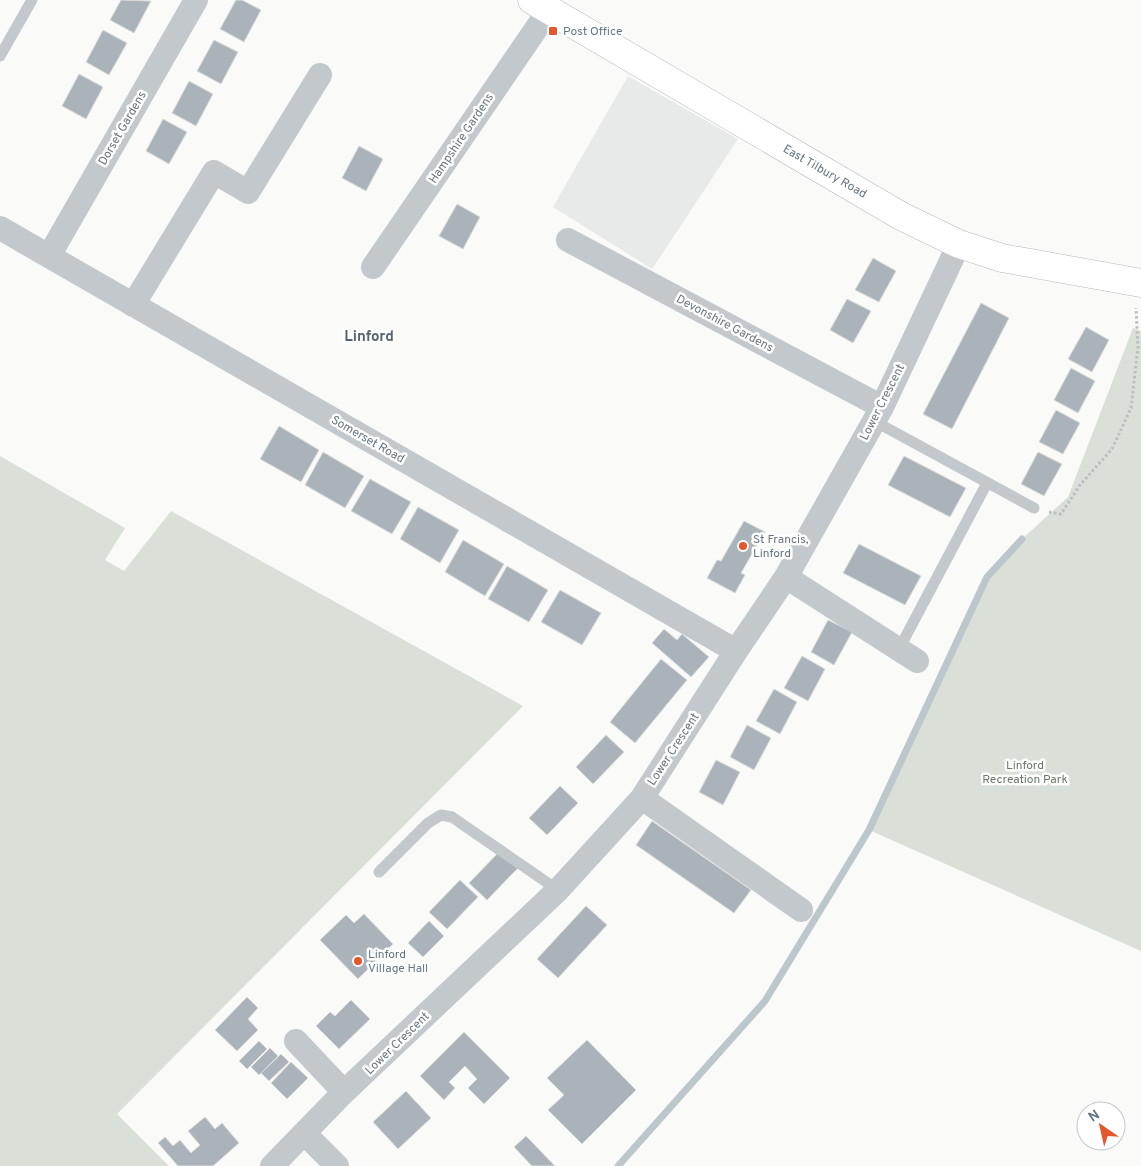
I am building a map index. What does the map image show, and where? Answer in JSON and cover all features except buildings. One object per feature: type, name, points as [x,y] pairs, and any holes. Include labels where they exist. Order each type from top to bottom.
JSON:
[{"type":"street","name":"Dorset Gardens","points":[[49,256],[196,0]]},
{"type":"street","name":"East Tilbury Road","points":[[540,5],[901,216],[958,244],[1002,258],[1138,283]]},
{"type":"street","name":"Hampshire Gardens","points":[[373,267],[540,5]]},
{"type":"street","points":[[133,304],[214,172],[248,192],[320,75]]},
{"type":"street","name":"Somerset Road","points":[[0,228],[736,651]]},
{"type":"street","name":"Devonshire Gardens","points":[[568,240],[878,414]]},
{"type":"street","name":"Lower Crescent","points":[[272,1166],[344,1092],[558,890],[642,798],[786,577],[878,414],[958,244]]},
{"type":"street","points":[[786,577],[908,655]]},
{"type":"street","points":[[642,798],[801,910]]},
{"type":"street","points":[[296,1041],[344,1092]]},
{"type":"street","points":[[305,1134],[337,1166]]},
{"type":"lane","points":[[0,56],[32,0]]},
{"type":"lane","points":[[878,414],[987,483],[1034,508]]},
{"type":"lane","points":[[908,655],[987,483]]},
{"type":"lane","points":[[380,872],[428,823],[441,815],[452,818],[558,890]]},
{"type":"path","points":[[1034,508],[1061,514],[1080,486],[1112,449],[1131,408],[1138,347],[1138,283]]},
{"type":"shaded area","points":[[628,76],[738,139],[652,269],[553,207]]},
{"type":"green space","name":"Linford Recreation Park","points":[[1133,328],[1141,331],[1141,951],[869,830],[987,577],[1022,539],[1068,497]]},
{"type":"green space","points":[[0,456],[125,528],[105,560],[124,571],[171,511],[523,706],[117,1114],[169,1166],[0,1166]]},
{"type":"waterway","points":[[618,1166],[765,1001],[869,830],[987,577],[1022,539]]},
{"type":"place","name":"Post Office","points":[[553,31]]},
{"type":"place","name":"St Francis, Linford","points":[[743,546]]},
{"type":"place","name":"Linford Village Hall","points":[[358,961]]},
{"type":"district","name":"Linford","points":[[369,336]]}]
